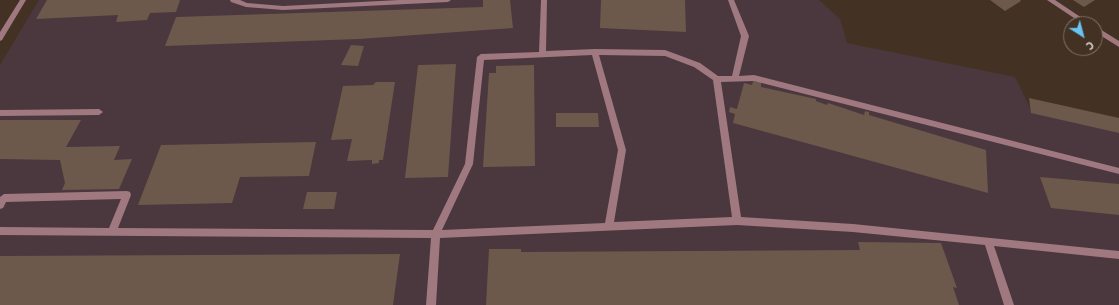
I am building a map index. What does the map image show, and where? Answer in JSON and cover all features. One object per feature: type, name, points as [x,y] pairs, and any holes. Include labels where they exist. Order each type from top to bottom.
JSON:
[{"type":"street","points":[[0,38],[23,0]]},
{"type":"street","points":[[233,0],[246,5],[283,8],[448,0]]},
{"type":"street","points":[[542,54],[544,0]]},
{"type":"street","points":[[731,0],[745,36],[735,79]]},
{"type":"street","points":[[1050,0],[1075,16]]},
{"type":"street","points":[[1103,34],[1119,44]]},
{"type":"street","points":[[595,52],[622,150],[609,226]]},
{"type":"street","points":[[432,305],[436,234],[469,164],[481,57],[595,52],[666,53],[697,65],[717,79],[754,78],[1119,171]]},
{"type":"street","points":[[717,79],[737,221]]},
{"type":"street","points":[[0,113],[99,112]]},
{"type":"street","points":[[0,205],[4,198],[127,195],[112,232]]},
{"type":"street","points":[[0,232],[436,234],[737,221],[853,228],[1119,255]]},
{"type":"street","points":[[988,242],[1009,305]]},
{"type":"shaded area","points":[[39,0],[819,0],[840,19],[847,43],[1015,77],[1030,108],[1119,129],[1119,305],[0,305],[0,65]]},
{"type":"building","points":[[47,0],[180,0],[176,12],[150,13],[147,20],[116,22],[118,15],[36,19]]},
{"type":"building","points":[[483,0],[510,0],[513,28],[359,39],[165,46],[176,17],[483,7]]},
{"type":"building","points":[[601,0],[685,0],[686,32],[600,28]]},
{"type":"building","points":[[990,0],[1020,0],[1021,1],[1005,11]]},
{"type":"building","points":[[1073,0],[1095,0],[1084,7]]},
{"type":"building","points":[[351,45],[364,46],[358,66],[341,65]]},
{"type":"building","points":[[456,64],[448,177],[405,178],[418,65]]},
{"type":"building","points":[[534,65],[535,166],[483,167],[489,73],[496,73],[496,66]]},
{"type":"building","points":[[753,81],[761,82],[761,87],[816,99],[816,101],[827,105],[828,103],[864,115],[865,111],[869,112],[869,115],[986,150],[988,193],[733,123],[735,114],[729,112],[730,107],[737,109],[744,83],[752,85]]},
{"type":"building","points":[[376,82],[395,82],[383,160],[379,160],[379,163],[372,164],[372,160],[347,161],[352,139],[331,140],[343,86],[373,85]]},
{"type":"building","points":[[1029,98],[1119,118],[1119,133],[1031,113]]},
{"type":"building","points":[[556,113],[598,113],[599,127],[556,127]]},
{"type":"building","points":[[0,120],[81,120],[66,147],[120,146],[114,160],[132,159],[119,189],[62,190],[65,183],[60,160],[0,159]]},
{"type":"building","points":[[316,142],[309,176],[240,177],[232,203],[138,205],[161,145]]},
{"type":"building","points":[[1040,177],[1119,184],[1119,215],[1051,208]]},
{"type":"building","points":[[307,192],[337,192],[334,209],[303,209]]},
{"type":"building","points":[[858,242],[941,243],[957,288],[953,287],[959,305],[486,305],[489,249],[521,249],[521,252],[860,250]]},
{"type":"building","points":[[400,254],[393,305],[0,305],[0,256]]}]
